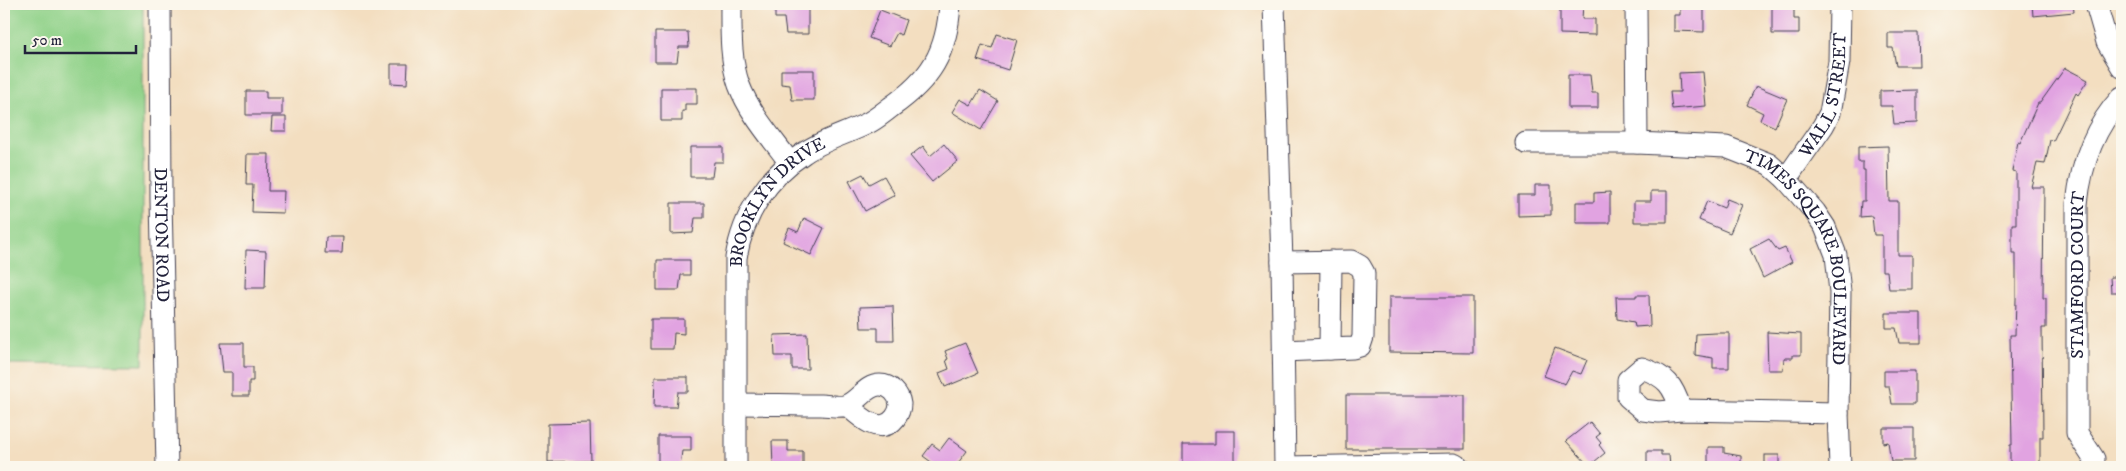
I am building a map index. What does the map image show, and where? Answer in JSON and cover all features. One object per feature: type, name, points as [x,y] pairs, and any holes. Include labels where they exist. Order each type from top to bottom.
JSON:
[{"type":"street","name":"DENTON ROAD","points":[[160,4],[161,200],[167,467]]},
{"type":"street","points":[[731,4],[732,53],[739,84],[756,117],[790,163]]},
{"type":"street","name":"BROOKLYN DRIVE","points":[[736,467],[736,258],[740,237],[747,218],[767,187],[790,163],[805,152],[867,124],[922,82],[934,67],[944,44],[950,4]]},
{"type":"street","points":[[1274,4],[1282,262],[1285,467],[1454,464],[1459,467]]},
{"type":"street","points":[[1636,4],[1637,142]]},
{"type":"street","name":"WALL STREET","points":[[1786,179],[1830,113],[1839,62],[1840,4]]},
{"type":"street","points":[[2096,4],[2107,42],[2122,67]]},
{"type":"street","name":"STAMFORD COURT","points":[[2094,459],[2077,433],[2077,204],[2080,180],[2093,138],[2122,97]]},
{"type":"street","name":"TIMES SQUARE BOULEVARD","points":[[1526,143],[1637,142],[1726,147],[1769,164],[1786,179],[1815,212],[1825,227],[1836,255],[1840,292],[1838,413],[1840,467]]},
{"type":"street","points":[[1330,349],[1331,261]]},
{"type":"street","points":[[1282,262],[1351,261],[1360,266],[1364,273],[1363,337],[1360,346],[1353,348],[1283,351]]},
{"type":"street","points":[[737,404],[847,405]]},
{"type":"street","points":[[1681,410],[1838,413]]},
{"type":"green space","points":[[4,4],[143,4],[143,365],[4,364]]},
{"type":"building","points":[[775,4],[808,4],[808,34],[786,34],[784,18],[775,18]]},
{"type":"building","points":[[1560,4],[1583,4],[1582,19],[1595,19],[1595,35],[1560,34]]},
{"type":"building","points":[[1683,4],[1704,4],[1704,32],[1674,31],[1674,15],[1680,15],[1680,7],[1683,7]]},
{"type":"building","points":[[2032,4],[2073,4],[2074,12],[2033,16]]},
{"type":"building","points":[[1772,5],[1794,5],[1794,19],[1799,19],[1799,34],[1772,34]]},
{"type":"building","points":[[880,10],[906,20],[901,35],[897,33],[890,46],[869,38]]},
{"type":"building","points":[[655,32],[688,32],[689,47],[679,47],[677,62],[655,62]]},
{"type":"building","points":[[1888,33],[1918,33],[1919,66],[1896,66],[1893,48],[1888,48]]},
{"type":"building","points":[[997,34],[1017,40],[1008,70],[977,60],[982,45],[992,48]]},
{"type":"building","points":[[391,64],[408,64],[407,84],[391,83]]},
{"type":"building","points":[[2065,68],[2088,80],[2078,95],[2076,93],[2053,141],[2050,140],[2045,164],[2037,163],[2031,187],[2044,187],[2043,298],[2046,298],[2046,328],[2042,328],[2043,437],[2040,437],[2040,467],[2010,467],[2010,445],[2012,445],[2010,335],[2015,335],[2016,299],[2016,253],[2012,253],[2012,224],[2016,224],[2016,172],[2012,171],[2018,142],[2020,143],[2038,103],[2040,103]]},
{"type":"building","points":[[781,70],[814,70],[814,100],[792,100],[790,85],[781,84]]},
{"type":"building","points":[[1703,72],[1706,106],[1672,109],[1670,92],[1680,92],[1679,73]]},
{"type":"building","points":[[1568,75],[1590,75],[1592,93],[1598,93],[1598,108],[1568,108]]},
{"type":"building","points":[[1756,86],[1787,99],[1775,127],[1760,120],[1763,113],[1747,105]]},
{"type":"building","points":[[661,88],[697,88],[697,104],[685,104],[685,111],[682,111],[682,121],[661,121]]},
{"type":"building","points":[[980,90],[998,101],[981,130],[952,112],[960,99],[971,105]]},
{"type":"building","points":[[1917,90],[1917,123],[1894,124],[1892,106],[1880,106],[1880,91]]},
{"type":"building","points":[[246,91],[266,91],[266,98],[282,98],[282,115],[246,115]]},
{"type":"building","points":[[272,117],[286,117],[286,131],[271,131]]},
{"type":"building","points":[[944,144],[958,161],[932,182],[910,156],[923,146],[930,156]]},
{"type":"building","points":[[1888,146],[1889,201],[1898,201],[1898,255],[1912,255],[1912,289],[1889,289],[1887,271],[1882,271],[1882,235],[1874,235],[1872,216],[1860,217],[1861,201],[1865,201],[1865,170],[1863,170],[1863,162],[1858,162],[1858,147]]},
{"type":"building","points":[[690,147],[723,147],[723,162],[714,162],[712,177],[690,177]]},
{"type":"building","points":[[247,154],[269,154],[268,191],[284,191],[283,213],[252,212],[253,185],[246,185]]},
{"type":"building","points":[[863,174],[869,184],[884,176],[895,195],[865,211],[849,181]]},
{"type":"building","points":[[1535,185],[1551,185],[1551,215],[1518,216],[1518,195],[1535,195]]},
{"type":"building","points":[[1651,191],[1667,191],[1667,222],[1634,222],[1634,201],[1651,201]]},
{"type":"building","points":[[1610,192],[1610,223],[1576,223],[1576,202],[1594,202],[1594,193]]},
{"type":"building","points":[[1727,199],[1742,205],[1730,233],[1699,220],[1707,201],[1724,208]]},
{"type":"building","points":[[671,203],[704,203],[704,218],[695,218],[693,233],[671,234]]},
{"type":"building","points":[[804,218],[824,228],[811,255],[783,242],[789,228],[798,232]]},
{"type":"building","points":[[326,237],[343,237],[342,253],[325,253]]},
{"type":"building","points":[[1769,239],[1778,251],[1785,248],[1792,262],[1763,278],[1750,249]]},
{"type":"building","points":[[246,250],[266,251],[265,288],[245,288]]},
{"type":"building","points":[[657,260],[690,260],[690,275],[681,275],[679,290],[657,290]]},
{"type":"building","points":[[2110,277],[2122,277],[2122,292],[2111,292]]},
{"type":"building","points":[[1636,295],[1649,295],[1650,326],[1635,327],[1634,322],[1617,319],[1616,297],[1636,297]]},
{"type":"building","points":[[1389,297],[1473,297],[1473,353],[1389,352]]},
{"type":"building","points":[[893,306],[894,341],[878,341],[878,328],[861,328],[860,307]]},
{"type":"building","points":[[1886,313],[1921,313],[1921,343],[1899,343],[1896,328],[1886,328]]},
{"type":"building","points":[[651,319],[684,319],[684,334],[674,333],[673,349],[651,349]]},
{"type":"building","points":[[1767,332],[1801,334],[1801,355],[1793,355],[1793,358],[1784,358],[1783,370],[1768,370]]},
{"type":"building","points":[[1729,333],[1729,368],[1713,368],[1713,358],[1695,355],[1696,334]]},
{"type":"building","points":[[807,334],[808,369],[792,369],[792,356],[775,356],[774,335]]},
{"type":"building","points":[[220,343],[244,343],[244,367],[253,367],[253,381],[249,381],[249,396],[232,396],[232,372],[223,372]]},
{"type":"building","points":[[965,343],[978,373],[945,387],[939,373],[949,369],[945,351]]},
{"type":"building","points":[[1555,348],[1587,360],[1581,374],[1572,371],[1565,384],[1544,376]]},
{"type":"building","points":[[1884,371],[1915,371],[1915,404],[1892,404],[1889,386],[1884,386]]},
{"type":"building","points":[[655,377],[688,377],[688,392],[678,392],[676,407],[654,407]]},
{"type":"building","points":[[1346,395],[1465,395],[1465,449],[1346,449]]},
{"type":"building","points":[[1590,422],[1600,434],[1596,437],[1605,453],[1589,466],[1566,441]]},
{"type":"building","points":[[590,423],[591,461],[548,462],[548,424]]},
{"type":"building","points":[[1883,428],[1914,428],[1914,461],[1891,461],[1888,442],[1883,443]]},
{"type":"building","points":[[1215,431],[1235,431],[1235,467],[1183,467],[1183,444],[1215,444]]},
{"type":"building","points":[[658,436],[691,436],[691,451],[682,451],[680,466],[658,466]]},
{"type":"building","points":[[949,438],[967,451],[955,467],[938,467],[923,456],[932,444],[940,450]]},
{"type":"building","points":[[772,441],[788,441],[788,451],[803,451],[803,467],[773,467]]},
{"type":"building","points":[[1708,447],[1724,447],[1724,453],[1741,456],[1741,467],[1708,467]]},
{"type":"building","points":[[1647,451],[1661,451],[1661,455],[1669,455],[1670,467],[1647,467]]},
{"type":"building","points":[[1765,455],[1779,455],[1779,467],[1765,467]]}]
